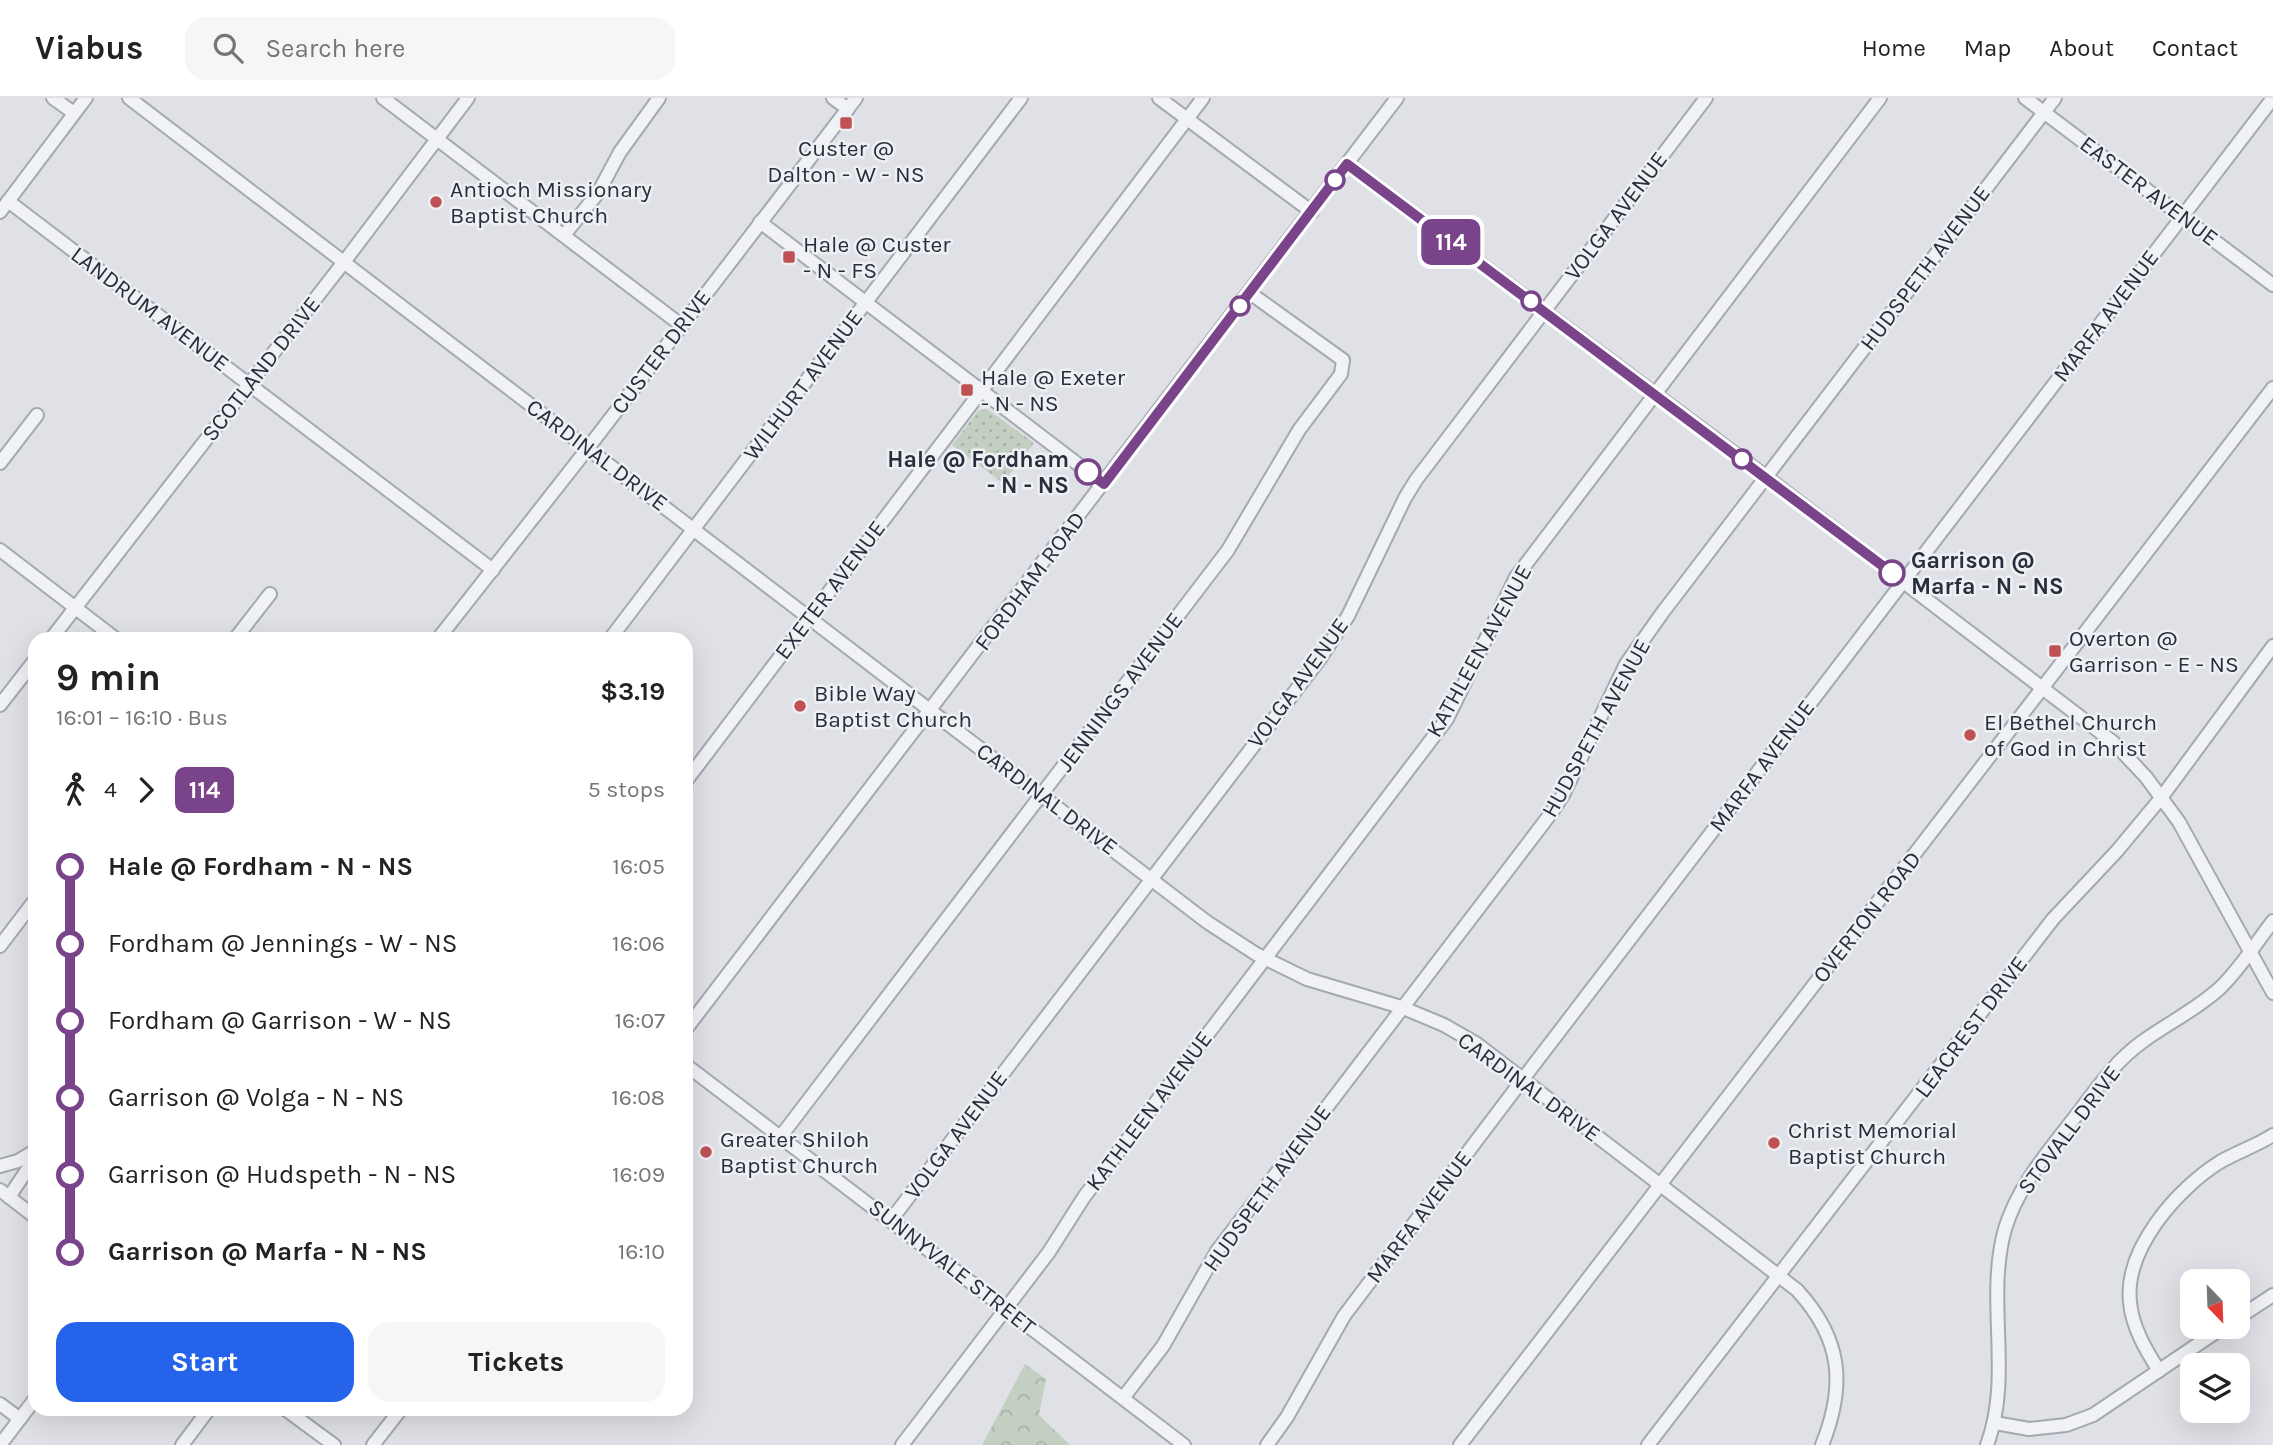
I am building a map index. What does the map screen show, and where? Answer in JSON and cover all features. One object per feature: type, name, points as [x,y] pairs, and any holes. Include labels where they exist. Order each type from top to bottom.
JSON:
[{"type":"street","points":[[53,98],[74,113]]},
{"type":"street","points":[[4,206],[86,98]]},
{"type":"street","name":"CARDINAL DRIVE","points":[[129,98],[1207,922],[1266,959],[1329,987],[1401,1007],[1466,1037],[1797,1290],[1816,1310],[1834,1354],[1836,1402],[1822,1445]]},
{"type":"street","points":[[383,98],[681,325]]},
{"type":"street","name":"SCOTLAND DRIVE","points":[[56,632],[468,98]]},
{"type":"street","points":[[564,235],[598,193],[620,152],[659,98]]},
{"type":"street","points":[[833,98],[848,109]]},
{"type":"street","name":"CUSTER DRIVE","points":[[444,632],[856,98]]},
{"type":"street","name":"WILHURT AVENUE","points":[[615,632],[1021,98]]},
{"type":"street","points":[[1159,98],[1311,212]]},
{"type":"street","name":"EXETER AVENUE","points":[[693,771],[1203,98]]},
{"type":"street","name":"FORDHAM ROAD","points":[[693,1020],[1397,98]]},
{"type":"street","name":"VOLGA AVENUE","points":[[891,1220],[1335,638],[1405,498],[1706,98]]},
{"type":"street","name":"KATHLEEN AVENUE","points":[[902,1445],[1049,1252],[1084,1197],[1447,719],[1516,577],[1880,98]]},
{"type":"street","name":"EASTER AVENUE","points":[[2025,98],[2273,285]]},
{"type":"street","name":"HUDSPETH AVENUE","points":[[1123,1398],[1163,1346],[1217,1251],[1552,812],[1563,795],[1626,664],[1663,612],[2055,98]]},
{"type":"street","name":"MARFA AVENUE","points":[[1267,1445],[1287,1417],[1344,1316],[2273,98]]},
{"type":"street","points":[[1347,164],[1766,477],[2113,742],[2146,777],[2179,822],[2273,993]]},
{"type":"street","name":"LANDRUM AVENUE","points":[[4,206],[249,385],[493,570]]},
{"type":"street","points":[[760,222],[1104,484]]},
{"type":"street","name":"JENNINGS AVENUE","points":[[781,1136],[1228,550],[1249,517],[1264,485],[1299,430],[1341,374],[1343,360],[1250,293]]},
{"type":"street","name":"OVERTON ROAD","points":[[1460,1445],[2273,388]]},
{"type":"street","points":[[0,463],[37,415]]},
{"type":"street","points":[[0,550],[107,632]]},
{"type":"street","points":[[240,632],[270,594]]},
{"type":"street","name":"LEACREST DRIVE","points":[[1648,1445],[2053,919],[2117,851],[2161,798],[2273,646]]},
{"type":"street","points":[[0,705],[28,669]]},
{"type":"street","points":[[0,946],[28,909]]},
{"type":"street","name":"STOVALL DRIVE","points":[[1987,1445],[1995,1423],[2000,1350],[1997,1288],[1999,1256],[2005,1229],[2019,1193],[2119,1062],[2141,1042],[2195,1009],[2222,986],[2273,921]]},
{"type":"street","name":"SUNNYVALE STREET","points":[[693,1070],[1184,1445]]},
{"type":"street","points":[[2159,1371],[2135,1325],[2130,1302],[2130,1283],[2144,1243],[2175,1201],[2202,1175],[2219,1163],[2273,1135]]},
{"type":"street","points":[[0,1166],[28,1156]]},
{"type":"street","points":[[28,1166],[4,1194],[28,1212]]},
{"type":"street","points":[[2250,1310],[2273,1294]]},
{"type":"street","points":[[1995,1423],[2029,1429],[2066,1425],[2093,1415],[2206,1339]]},
{"type":"street","points":[[0,1404],[20,1419]]},
{"type":"street","points":[[0,1445],[28,1408]]},
{"type":"street","points":[[182,1445],[204,1416]]},
{"type":"street","points":[[295,1416],[334,1445]]},
{"type":"street","points":[[373,1445],[396,1416]]},
{"type":"green space","points":[[987,409],[1034,443],[1003,483],[952,445],[978,411]]},
{"type":"green space","points":[[1025,1364],[1046,1379],[1039,1415],[1070,1445],[982,1445]]},
{"type":"bus line","name":"114","points":[[1088,472],[1104,484],[1347,164],[1892,573]]},
{"type":"place","name":"Custer @ Dalton - W - NS","points":[[846,123]]},
{"type":"place","name":"Antioch Missionary Baptist Church","points":[[436,202]]},
{"type":"place","name":"Hale @ Custer - N - FS","points":[[789,257]]},
{"type":"place","name":"Hale @ Exeter - N - NS","points":[[967,390]]},
{"type":"place","name":"Hale @ Fordham - N - NS","points":[[1088,472]]},
{"type":"place","name":"Garrison @ Marfa - N - NS","points":[[1892,573]]},
{"type":"place","name":"Overton @ Garrison - E - NS","points":[[2055,651]]},
{"type":"place","name":"Bible Way Baptist Church","points":[[800,706]]},
{"type":"place","name":"El Bethel Church of God in Christ","points":[[1970,735]]},
{"type":"place","name":"Christ Memorial Baptist Church","points":[[1774,1143]]},
{"type":"place","name":"Greater Shiloh Baptist Church","points":[[706,1152]]}]
